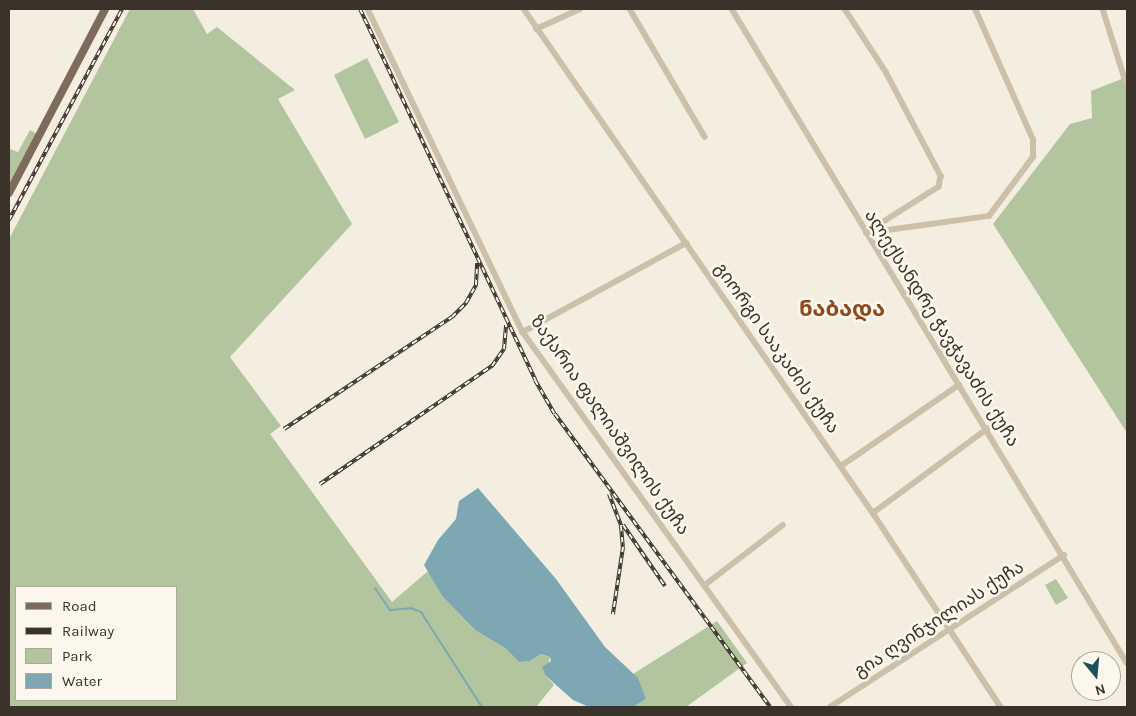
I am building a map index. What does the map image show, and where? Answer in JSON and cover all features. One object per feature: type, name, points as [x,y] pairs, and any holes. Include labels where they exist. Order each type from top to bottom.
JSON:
[{"type":"main road","points":[[9,193],[106,9]]},
{"type":"street","name":"ზაქარია ფალიაშვილის ქუჩა","points":[[368,9],[523,332],[791,707]]},
{"type":"street","name":"გიორგი სააკაძის ქუჩა","points":[[524,9],[536,29],[841,466],[952,630],[1001,707]]},
{"type":"street","points":[[536,29],[580,9]]},
{"type":"street","points":[[630,9],[706,137]]},
{"type":"street","name":"ალექსანდრე ჭავჭავაძის ქუჩა","points":[[732,9],[866,233],[1064,555],[1127,663]]},
{"type":"street","points":[[845,9],[886,72],[941,176],[938,187],[866,233]]},
{"type":"street","points":[[866,233],[989,216],[1034,158],[1033,140],[975,9]]},
{"type":"street","points":[[1103,9],[1126,82]]},
{"type":"street","points":[[523,332],[686,242]]},
{"type":"street","points":[[841,466],[959,385]]},
{"type":"street","points":[[873,513],[987,429]]},
{"type":"street","points":[[705,585],[783,525]]},
{"type":"street","name":"გია ღვინჯილიას ქუჩა","points":[[830,707],[952,630],[1064,555]]},
{"type":"green space","points":[[130,9],[193,9],[207,34],[217,27],[295,90],[278,99],[352,224],[230,357],[281,426],[270,434],[392,602],[428,571],[442,596],[475,630],[505,648],[519,662],[530,661],[541,654],[550,657],[546,676],[554,685],[536,707],[9,707],[9,239]]},
{"type":"green space","points":[[367,58],[399,122],[365,139],[334,75]]},
{"type":"green space","points":[[1127,77],[1127,433],[993,224],[1070,124],[1092,118],[1091,91]]},
{"type":"green space","points":[[30,130],[39,135],[9,188],[10,149],[18,152]]},
{"type":"green space","points":[[1056,579],[1068,598],[1056,605],[1045,585]]},
{"type":"green space","points":[[717,621],[747,663],[686,707],[633,707],[646,699],[633,674]]},
{"type":"water","points":[[478,488],[556,579],[605,647],[638,678],[646,699],[633,707],[589,707],[573,700],[546,676],[542,667],[551,661],[550,657],[541,654],[530,661],[519,662],[505,648],[475,630],[442,596],[424,565],[438,540],[456,519],[459,501]]},
{"type":"waterway","points":[[375,588],[390,610],[411,608],[421,612],[482,707]]},
{"type":"railway","points":[[9,220],[122,9]]},
{"type":"railway","points":[[360,9],[535,380],[555,414],[770,707]]},
{"type":"railway","points":[[284,429],[452,317],[466,303],[476,285],[477,263]]},
{"type":"railway","points":[[320,484],[492,366],[504,349],[506,325]]},
{"type":"railway","points":[[609,494],[621,526],[623,547],[613,614]]},
{"type":"railway","points":[[623,525],[665,586]]},
{"type":"district","name":"ნაბადა","points":[[842,310]]}]
